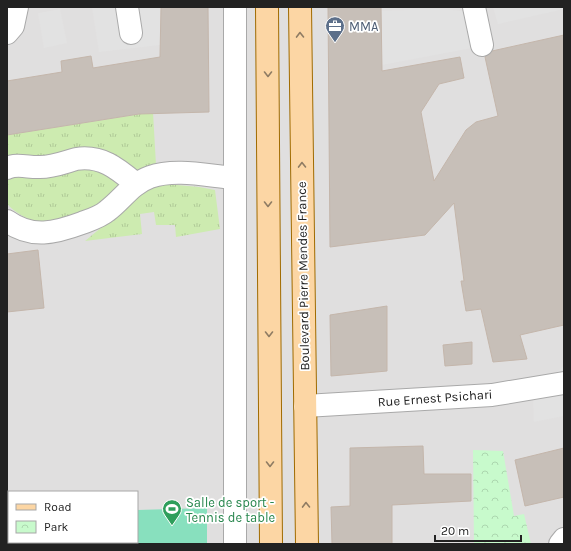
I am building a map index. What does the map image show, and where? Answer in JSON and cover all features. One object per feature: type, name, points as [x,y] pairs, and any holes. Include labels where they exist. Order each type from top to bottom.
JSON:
[{"type":"main road","points":[[267,7],[270,544]]},
{"type":"main road","name":"Boulevard Pierre Mendes France","points":[[300,7],[307,544]]},
{"type":"street","points":[[7,33],[13,26],[17,7]]},
{"type":"street","points":[[127,7],[131,33]]},
{"type":"street","points":[[234,544],[235,7]]},
{"type":"street","points":[[474,7],[482,45]]},
{"type":"street","points":[[7,168],[30,166],[40,168],[77,159],[94,158],[114,166],[136,184]]},
{"type":"street","points":[[7,221],[15,226],[33,232],[58,232],[107,212],[136,184],[160,174],[180,173],[235,178]]},
{"type":"street","name":"Rue Ernest Psichari","points":[[305,406],[492,395],[564,383]]},
{"type":"street","points":[[560,544],[564,539]]},
{"type":"shaded area","points":[[7,7],[564,7],[564,544],[7,544]]},
{"type":"shaded area","points":[[92,7],[161,7],[160,45],[99,52]]},
{"type":"shaded area","points":[[493,7],[564,7],[564,9],[498,24]]},
{"type":"shaded area","points":[[60,9],[67,43],[44,48],[38,13]]},
{"type":"shaded area","points":[[437,9],[464,11],[472,48],[371,67],[372,11]]},
{"type":"shaded area","points":[[564,365],[564,416],[534,422],[533,397]]},
{"type":"green space","points":[[153,112],[156,165],[136,176],[125,165],[28,162],[7,155],[7,135]]},
{"type":"green space","points":[[91,164],[120,183],[117,191],[107,205],[100,210],[51,224],[43,224],[19,214],[7,203],[7,179]]},
{"type":"green space","points":[[155,183],[215,190],[220,229],[176,237],[175,225],[156,225],[154,212],[140,214],[142,234],[85,241]]},
{"type":"green space","points":[[473,450],[503,451],[514,516],[524,514],[531,544],[474,544]]},
{"type":"green space","name":"Salle de sport - Tennis de table","points":[[207,508],[207,544],[129,544],[138,543],[138,510]]},
{"type":"building","points":[[161,7],[208,7],[209,112],[139,114],[7,135],[7,81],[62,72],[61,61],[91,56],[93,68],[160,57]]},
{"type":"building","points":[[328,7],[381,7],[382,71],[460,57],[464,78],[439,84],[421,112],[434,181],[466,130],[476,122],[498,116],[485,57],[492,51],[564,35],[564,325],[520,335],[527,359],[493,362],[481,309],[466,311],[461,281],[464,281],[454,203],[425,235],[330,247]]},
{"type":"building","points":[[38,250],[44,308],[7,312],[7,254]]},
{"type":"building","points":[[387,306],[387,371],[331,376],[330,315]]},
{"type":"building","points":[[472,342],[472,364],[445,366],[443,345]]},
{"type":"building","points":[[423,446],[424,474],[471,474],[471,501],[392,505],[392,544],[332,544],[331,507],[350,506],[350,448]]},
{"type":"building","points":[[564,448],[564,497],[525,506],[515,460]]},
{"type":"place","name":"MMA","points":[[335,43]]},
{"type":"place","name":"Salle de sport - Tennis de table","points":[[172,526]]}]
